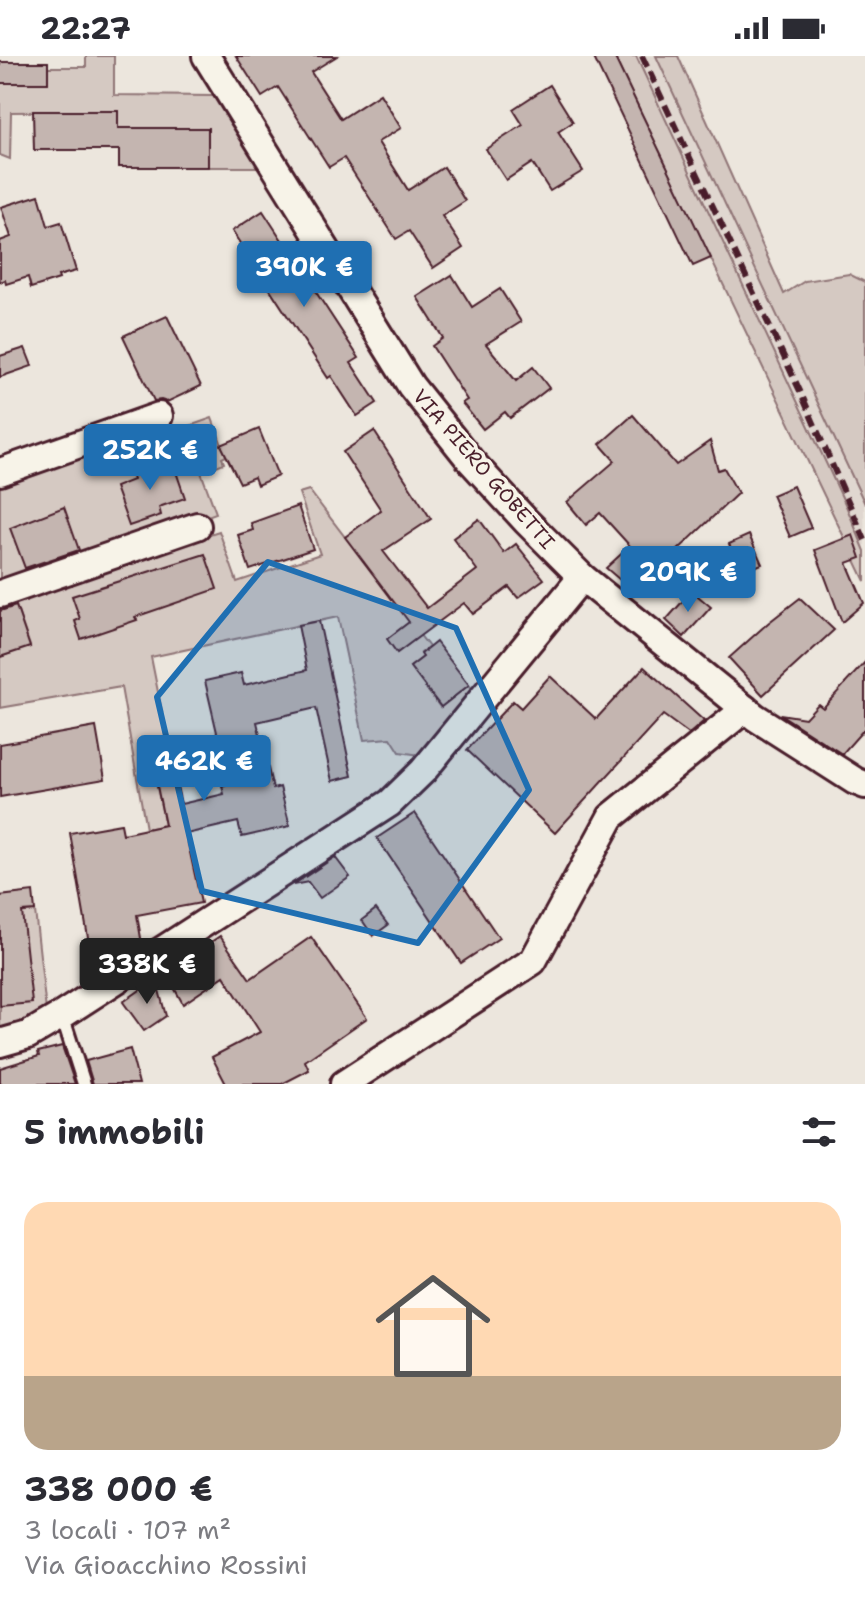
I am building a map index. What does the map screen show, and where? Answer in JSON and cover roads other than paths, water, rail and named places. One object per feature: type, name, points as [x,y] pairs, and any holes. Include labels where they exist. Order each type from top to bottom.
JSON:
[{"type":"street","name":"VIA PIERO GOBETTI","points":[[206,56],[411,386],[470,460],[582,577],[745,709],[865,785]]},
{"type":"street","points":[[0,472],[159,416]]},
{"type":"street","points":[[0,594],[197,526]]},
{"type":"street","points":[[0,1043],[28,1035],[62,1015],[390,803],[423,771],[582,577]]},
{"type":"street","points":[[344,1084],[533,961],[611,817],[745,709]]},
{"type":"lane","points":[[62,1015],[84,1084]]},
{"type":"railway","points":[[642,56],[800,391],[865,540]]}]
